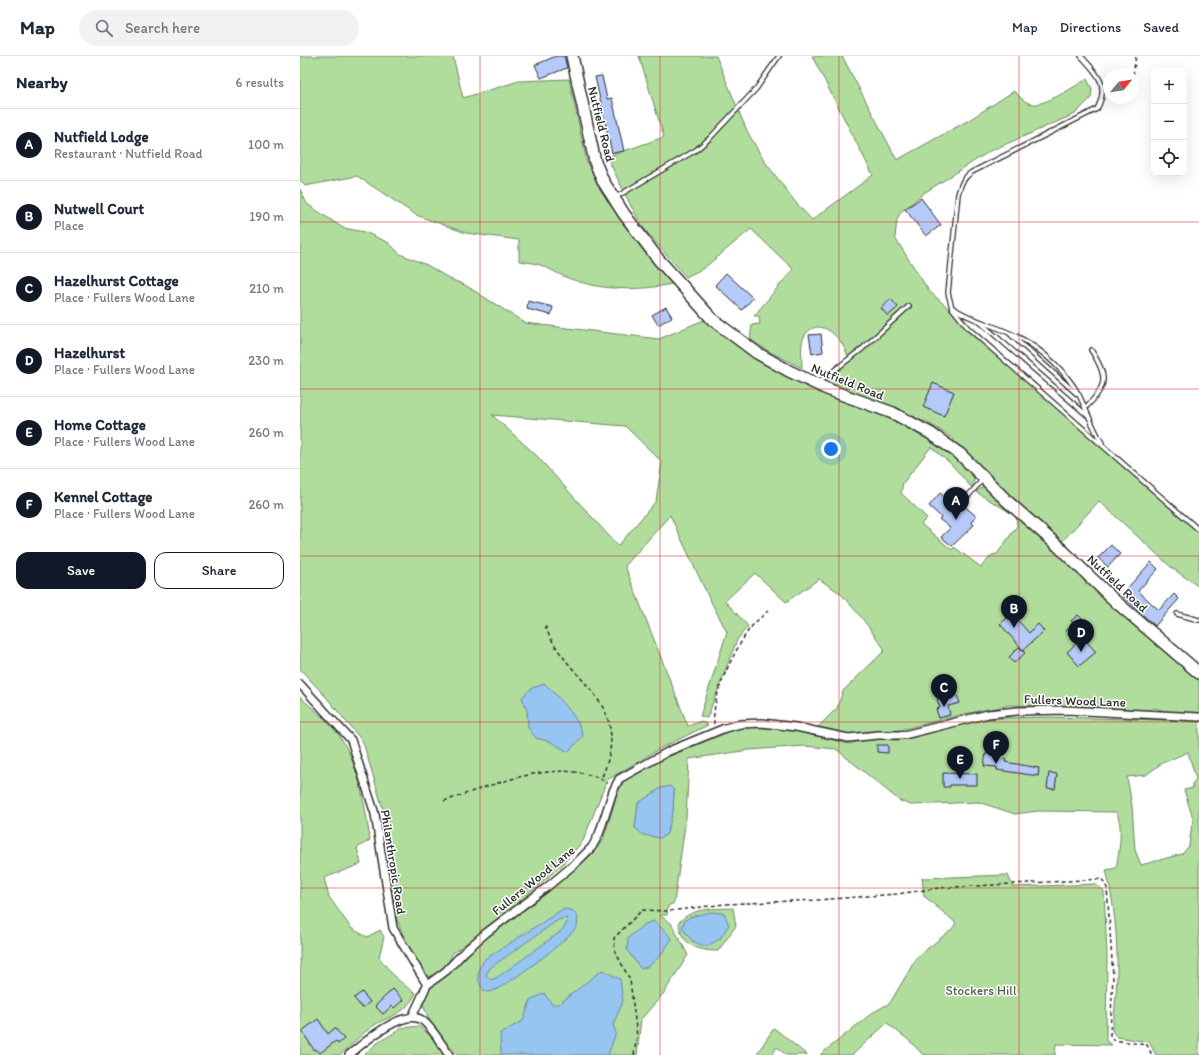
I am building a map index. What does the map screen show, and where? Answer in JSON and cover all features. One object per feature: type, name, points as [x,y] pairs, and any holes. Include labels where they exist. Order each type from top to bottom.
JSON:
[{"type":"main road","name":"Nutfield Road","points":[[572,56],[595,162],[613,199],[659,260],[713,320],[757,353],[816,384],[893,413],[916,425],[960,454],[1007,501],[1058,546],[1115,601],[1199,673]]},
{"type":"street","name":"Philanthropic Road","points":[[300,684],[351,740],[376,814],[393,928],[426,985]]},
{"type":"street","name":"Fullers Wood Lane","points":[[426,985],[446,971],[464,952],[486,933],[547,887],[577,862],[592,847],[599,834],[615,788],[620,779],[646,763],[715,731],[740,724],[762,723],[796,727],[848,738],[878,735],[904,735],[988,714],[1017,711],[1066,710],[1199,717]]},
{"type":"street","points":[[412,1017],[426,985]]},
{"type":"street","points":[[349,1055],[375,1034],[394,1023],[412,1017],[421,1020],[428,1026],[449,1055]]},
{"type":"lane","points":[[613,199],[696,150],[710,138],[756,89],[779,56]]},
{"type":"lane","points":[[1080,56],[1096,72],[1102,84],[1102,92],[1097,110],[972,172],[965,177],[958,194],[948,293],[952,308],[968,328],[1199,530]]},
{"type":"lane","points":[[816,384],[862,349],[909,306]]},
{"type":"lane","points":[[952,308],[962,315],[1006,331],[1030,343],[1041,351],[1066,377],[1080,396],[1104,446]]},
{"type":"lane","points":[[979,322],[1090,418]]},
{"type":"lane","points":[[1006,331],[1080,396]]},
{"type":"lane","points":[[1085,408],[1098,396],[1104,377],[1101,366],[1091,350]]},
{"type":"lane","points":[[969,495],[984,478]]},
{"type":"lane","points":[[1177,614],[1199,620]]},
{"type":"path","points":[[1134,68],[1136,56]]},
{"type":"path","points":[[715,731],[713,714],[718,692],[749,630],[768,611]]},
{"type":"path","points":[[545,626],[551,641],[600,701],[608,715],[611,740],[608,764],[601,779]]},
{"type":"path","points":[[444,801],[541,772],[588,774],[601,779],[615,788]]},
{"type":"path","points":[[634,1055],[637,1036],[630,980],[615,951],[614,938],[642,910],[669,911],[725,904],[817,900],[897,894],[939,888],[1102,879],[1107,888],[1113,976],[1110,1035],[1113,1040],[1147,1045],[1152,1055]]},
{"type":"green space","points":[[300,56],[453,56],[463,98],[519,81],[569,79],[587,163],[617,215],[649,258],[672,284],[633,289],[594,285],[568,278],[540,265],[519,261],[519,240],[466,233],[416,215],[357,176],[305,186],[300,180]]},
{"type":"green space","points":[[639,56],[716,56],[747,131],[763,159],[796,203],[812,220],[873,175],[812,56],[842,56],[897,160],[969,120],[1014,91],[1027,102],[1038,104],[1060,95],[1087,79],[1092,89],[1091,98],[1075,114],[990,151],[924,193],[901,212],[897,219],[895,238],[929,291],[1199,530],[1199,587],[1172,568],[1099,501],[1058,546],[951,449],[954,439],[925,421],[920,423],[828,382],[848,358],[842,344],[830,331],[816,327],[810,330],[804,337],[802,348],[802,368],[768,351],[750,339],[752,325],[760,324],[759,316],[754,316],[793,269],[751,229],[704,268],[686,277],[645,230],[632,208],[607,157],[664,137]]},
{"type":"green space","points":[[300,189],[307,204],[343,228],[365,232],[389,243],[400,254],[427,265],[450,279],[465,285],[525,323],[659,339],[706,319],[746,351],[766,365],[788,377],[878,414],[921,435],[942,448],[961,463],[972,473],[974,479],[971,487],[950,463],[931,447],[903,483],[901,493],[927,518],[921,524],[952,550],[954,547],[981,567],[992,555],[997,554],[1017,526],[1016,516],[976,492],[984,486],[988,487],[1077,568],[1084,581],[1199,678],[1199,714],[1176,714],[1154,708],[1148,712],[1011,705],[964,714],[900,730],[850,734],[818,727],[837,708],[843,691],[885,650],[862,618],[840,593],[819,579],[786,602],[755,573],[725,601],[748,626],[737,640],[707,718],[700,716],[727,632],[708,596],[670,515],[625,566],[688,726],[701,721],[708,725],[661,748],[607,780],[583,841],[561,866],[500,918],[453,953],[448,963],[432,978],[421,968],[415,959],[400,929],[395,914],[386,819],[363,742],[326,697],[300,669]],"holes":[[[492,415],[625,426],[662,462],[656,501],[618,546],[536,455]]]},
{"type":"green space","points":[[300,697],[322,716],[342,740],[355,767],[366,812],[370,840],[357,848],[361,864],[324,878],[329,897],[351,928],[367,937],[380,930],[384,937],[379,957],[395,977],[416,993],[407,1006],[397,1014],[373,1026],[340,1055],[300,1055]]},
{"type":"green space","points":[[1052,717],[1199,721],[1199,1055],[1156,1055],[1149,1042],[1117,1037],[1112,1031],[1115,1011],[1117,950],[1114,910],[1106,870],[1116,868],[1120,823],[1116,812],[1038,811],[1015,814],[978,802],[911,805],[900,801],[836,749],[805,746],[749,750],[689,759],[686,818],[674,903],[668,906],[667,915],[659,915],[671,923],[688,955],[664,993],[641,1019],[637,1055],[457,1055],[431,1024],[423,1005],[426,994],[434,984],[450,973],[493,932],[532,904],[590,856],[603,840],[618,792],[625,779],[646,766],[720,735],[745,727],[799,731],[849,744],[868,739],[898,740],[912,738],[979,720]],"holes":[[[1188,752],[1196,779],[1192,784],[1193,788],[1184,790],[1194,822],[1192,824],[1189,846],[1182,854],[1141,865],[1135,850],[1132,806],[1127,777],[1146,775],[1162,763]],[[670,786],[674,790],[673,811],[635,828],[638,803]]]},
{"type":"green space","name":"Stockers Hill","points":[[1008,875],[1013,887],[1096,884],[1104,891],[1107,955],[1106,1041],[1112,1045],[1056,1044],[1055,1055],[923,1055],[911,1042],[887,1023],[852,1055],[820,1055],[872,1013],[890,1003],[917,957],[952,929],[956,923],[924,896],[922,878]]},
{"type":"green space","points":[[733,908],[736,926],[718,951],[704,950],[691,945],[680,930],[679,922],[697,911]]},
{"type":"green space","points":[[419,1026],[434,1039],[444,1055],[364,1055],[376,1044],[402,1028]]},
{"type":"green space","points":[[774,1028],[807,1055],[786,1055],[777,1047],[772,1055],[756,1055]]},
{"type":"water","points":[[545,684],[568,708],[581,729],[583,736],[568,752],[551,742],[536,738],[528,728],[527,711],[522,697],[532,688]]},
{"type":"water","points":[[670,786],[674,790],[673,811],[667,834],[661,838],[643,835],[635,828],[638,803],[661,788]]},
{"type":"water","points":[[563,909],[572,910],[578,917],[577,926],[563,941],[522,973],[490,992],[484,991],[478,979],[480,967],[485,959]],"holes":[[[567,918],[566,925],[560,932],[498,977],[491,980],[486,975],[490,968],[558,920]]]},
{"type":"water","points":[[710,912],[724,913],[729,925],[720,939],[706,947],[692,941],[682,928],[684,921],[690,917]]},
{"type":"water","points":[[653,921],[672,939],[655,961],[641,969],[627,950],[628,938],[643,925]]},
{"type":"water","points":[[602,970],[620,979],[623,1001],[613,1025],[616,1033],[608,1055],[501,1055],[500,1033],[523,1021],[530,1001],[544,993],[552,1004],[559,1004]]},
{"type":"building","points":[[556,56],[564,56],[567,68],[541,78],[535,65]]},
{"type":"building","points":[[602,76],[607,99],[612,98],[624,151],[612,153],[595,77]]},
{"type":"building","points":[[921,198],[941,225],[926,236],[905,209]]},
{"type":"building","points":[[726,273],[753,298],[742,310],[715,285]]},
{"type":"building","points":[[891,299],[898,307],[888,316],[881,308]]},
{"type":"building","points":[[528,301],[553,307],[551,315],[527,309]]},
{"type":"building","points":[[666,307],[672,317],[658,325],[652,315]]},
{"type":"building","points":[[821,334],[823,352],[812,354],[809,335]]},
{"type":"building","points":[[933,383],[954,392],[944,416],[923,407]]},
{"type":"building","points":[[940,493],[954,505],[961,503],[976,516],[971,522],[974,525],[952,546],[941,537],[950,528],[939,519],[941,517],[929,506]]},
{"type":"building","points":[[1111,545],[1120,554],[1108,567],[1098,558]]},
{"type":"building","points":[[1151,562],[1158,569],[1138,591],[1159,610],[1174,594],[1179,599],[1155,626],[1121,595]]},
{"type":"building","points":[[1012,614],[1029,633],[1038,624],[1044,631],[1023,650],[1000,624]]},
{"type":"building","points":[[1078,615],[1087,624],[1078,632],[1096,652],[1079,666],[1067,652],[1077,643],[1066,631],[1074,624],[1071,621]]},
{"type":"building","points":[[1019,647],[1025,653],[1014,663],[1009,657]]},
{"type":"building","points":[[949,695],[950,697],[957,695],[960,703],[948,706],[950,715],[939,718],[936,709],[940,708],[937,699]]},
{"type":"building","points":[[877,745],[888,745],[888,753],[877,752]]},
{"type":"building","points":[[986,753],[995,755],[995,758],[1006,759],[1005,762],[1039,768],[1038,776],[997,770],[997,767],[984,766]]},
{"type":"building","points":[[943,773],[977,774],[977,785],[950,785],[950,787],[943,787]]},
{"type":"building","points":[[1049,773],[1057,774],[1055,789],[1047,788]]},
{"type":"building","points":[[393,989],[403,1000],[394,1008],[392,1006],[383,1014],[375,1006]]},
{"type":"building","points":[[362,992],[370,1002],[362,1008],[354,998]]},
{"type":"building","points":[[318,1019],[328,1034],[335,1028],[344,1039],[338,1044],[336,1041],[320,1053],[316,1049],[314,1050],[302,1031]]},
{"type":"place","name":"Nutfield Lodge","points":[[956,520]]},
{"type":"place","name":"Nutwell Court","points":[[1014,628]]},
{"type":"place","name":"Hazelhurst","points":[[1081,652]]},
{"type":"place","name":"Hazelhurst Cottage","points":[[944,707]]},
{"type":"place","name":"Kennel Cottage","points":[[996,764]]},
{"type":"place","name":"Home Cottage","points":[[960,779]]}]
